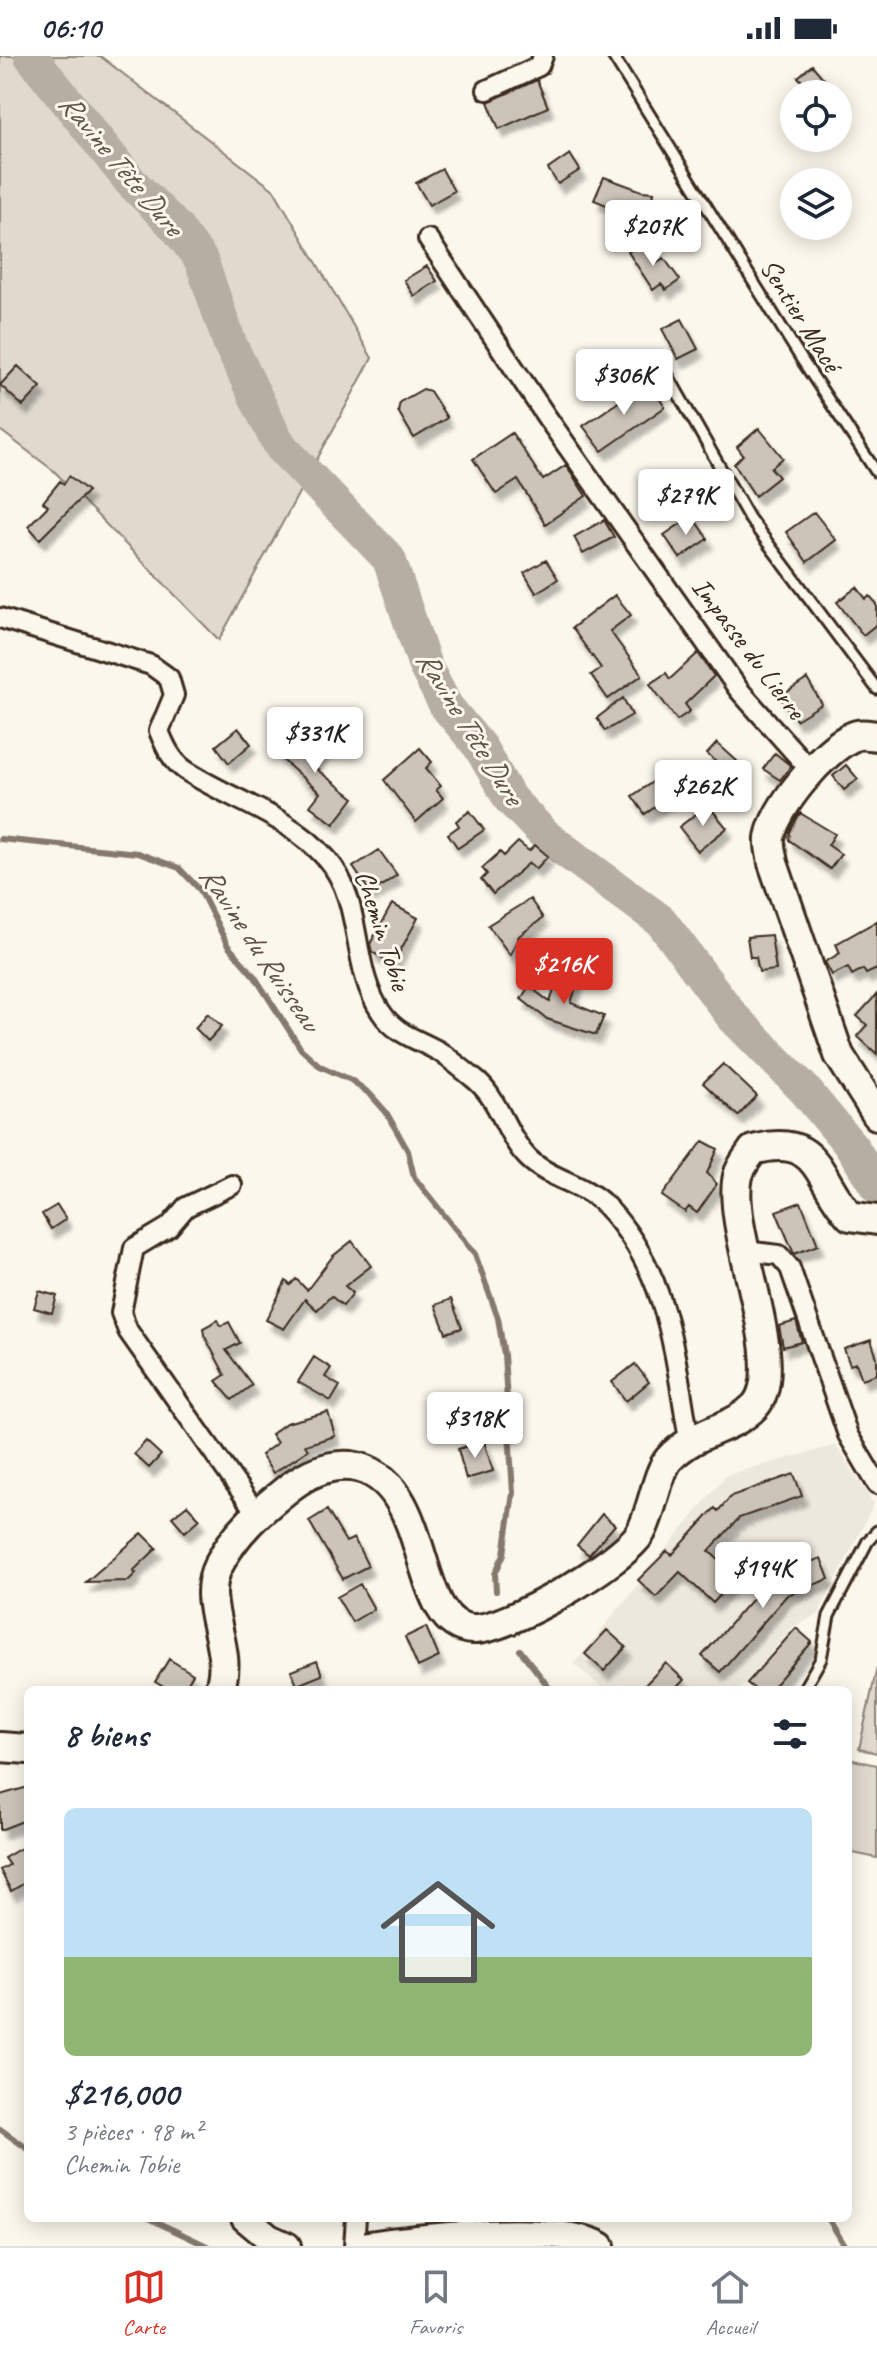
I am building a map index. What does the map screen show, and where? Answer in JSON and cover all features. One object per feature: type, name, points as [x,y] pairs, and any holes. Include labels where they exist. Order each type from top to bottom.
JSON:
[{"type":"main road","points":[[877,736],[856,735],[833,749],[811,771],[782,810],[770,838],[773,863],[839,1055],[877,1115]]},
{"type":"main road","points":[[220,1686],[225,1650],[212,1599],[215,1570],[233,1540],[257,1514],[304,1476],[340,1465],[367,1469],[394,1490],[409,1517],[437,1602],[452,1621],[470,1630],[490,1627],[578,1584],[639,1536],[653,1510],[665,1463],[689,1439],[737,1420],[757,1404],[765,1380],[764,1350],[737,1203],[738,1175],[753,1150],[778,1143],[804,1151],[820,1168],[837,1201],[850,1216],[872,1220]]},
{"type":"main road","points":[[0,1747],[24,1749]]},
{"type":"main road","points":[[250,2222],[269,2238],[287,2246]]},
{"type":"main road","points":[[362,2246],[425,2236],[566,2234],[601,2246]]},
{"type":"street","points":[[487,90],[539,66],[543,56]]},
{"type":"street","name":"Impasse du Lierre","points":[[428,239],[546,416],[739,690],[811,771]]},
{"type":"street","name":"Chemin Tobie","points":[[0,618],[151,665],[169,678],[174,695],[159,731],[167,752],[184,769],[295,828],[330,862],[346,895],[360,965],[381,1013],[404,1037],[438,1051],[484,1088],[528,1158],[584,1189],[604,1205],[644,1256],[667,1311],[689,1439]]},
{"type":"street","points":[[232,1185],[186,1207],[169,1227],[134,1248],[121,1313],[128,1331],[257,1514]]},
{"type":"street","points":[[745,1251],[779,1255],[790,1268],[848,1435],[877,1484]]},
{"type":"street","points":[[354,2246],[356,2222]]},
{"type":"lane","name":"Sentier Macé","points":[[613,56],[802,360],[877,473]]},
{"type":"lane","points":[[663,367],[749,518],[877,689]]},
{"type":"lane","points":[[805,1686],[821,1659],[829,1616],[868,1541],[877,1531]]},
{"type":"shaded area","points":[[0,56],[100,56],[274,190],[372,358],[219,640],[54,471],[0,430]]},
{"type":"shaded area","points":[[836,1445],[874,1504],[818,1615],[794,1626],[742,1686],[600,1686],[574,1664],[726,1475]]},
{"type":"shaded area","points":[[877,1667],[877,1753],[859,1749]]},
{"type":"shaded area","points":[[852,1760],[877,1765],[877,1858],[852,1853]]},
{"type":"building","points":[[812,65],[825,80],[801,80],[798,77]]},
{"type":"building","points":[[537,80],[548,107],[499,129],[488,102]]},
{"type":"building","points":[[570,154],[580,170],[558,184],[548,169]]},
{"type":"building","points":[[442,169],[454,191],[429,205],[416,183]]},
{"type":"building","points":[[604,177],[642,191],[654,192],[651,214],[624,212],[594,200]]},
{"type":"building","points":[[642,242],[657,262],[664,258],[680,280],[666,290],[661,284],[653,290],[628,252]]},
{"type":"building","points":[[427,266],[437,281],[414,296],[404,280]]},
{"type":"building","points":[[682,319],[698,349],[678,359],[662,329]]},
{"type":"building","points":[[18,366],[41,387],[23,406],[0,385]]},
{"type":"building","points":[[648,382],[665,407],[602,451],[583,426]]},
{"type":"building","points":[[423,389],[430,391],[447,418],[414,438],[398,411],[400,402]]},
{"type":"building","points":[[759,428],[783,458],[771,468],[779,477],[755,496],[734,464],[743,455],[737,447]]},
{"type":"building","points":[[512,433],[543,480],[566,465],[586,496],[545,524],[518,480],[496,494],[473,459]]},
{"type":"building","points":[[69,476],[88,491],[40,539],[28,526],[48,506],[43,502],[60,481],[64,484]]},
{"type":"building","points":[[814,512],[836,540],[807,562],[786,532]]},
{"type":"building","points":[[692,516],[708,539],[680,558],[664,535]]},
{"type":"building","points":[[604,520],[614,537],[583,554],[574,537]]},
{"type":"building","points":[[546,560],[558,579],[536,593],[524,573]]},
{"type":"building","points":[[857,587],[866,599],[870,596],[877,604],[877,624],[863,635],[837,602]]},
{"type":"building","points":[[615,595],[631,615],[610,631],[642,675],[608,699],[591,675],[601,668],[572,628]]},
{"type":"building","points":[[698,653],[714,676],[685,704],[690,711],[677,720],[650,684],[666,673],[670,679]]},
{"type":"building","points":[[807,679],[822,704],[796,720],[780,697]]},
{"type":"building","points":[[623,698],[632,715],[605,731],[597,718]]},
{"type":"building","points":[[301,727],[325,749],[311,765],[354,798],[334,824],[310,806],[320,793],[277,755]]},
{"type":"building","points":[[238,728],[251,744],[229,763],[216,746]]},
{"type":"building","points":[[717,743],[737,761],[727,772],[707,754]]},
{"type":"building","points":[[420,748],[432,762],[426,768],[441,786],[436,790],[443,798],[416,822],[384,780]]},
{"type":"building","points":[[775,753],[791,766],[780,780],[763,769]]},
{"type":"building","points":[[846,765],[858,779],[844,790],[833,776]]},
{"type":"building","points":[[657,779],[669,797],[645,814],[632,796]]},
{"type":"building","points":[[708,805],[727,828],[698,851],[679,827]]},
{"type":"building","points":[[470,811],[484,830],[458,848],[448,834],[459,826],[456,821]]},
{"type":"building","points":[[800,813],[835,834],[828,845],[841,854],[830,869],[789,840]]},
{"type":"building","points":[[518,842],[529,851],[535,845],[548,856],[536,869],[529,863],[493,894],[481,880],[487,874],[482,868],[500,852],[504,856]]},
{"type":"building","points":[[379,850],[397,875],[371,893],[353,867]]},
{"type":"building","points":[[530,899],[543,918],[519,936],[510,955],[488,925]]},
{"type":"building","points":[[392,904],[418,918],[393,964],[372,952],[370,944]]},
{"type":"building","points":[[877,921],[877,969],[866,974],[863,969],[852,975],[848,967],[832,975],[825,962],[840,953],[836,944]]},
{"type":"building","points":[[771,935],[776,970],[759,972],[756,957],[750,957],[747,937]]},
{"type":"building","points":[[560,972],[579,978],[571,1003],[604,1016],[596,1035],[547,1019],[521,999],[529,986],[550,1002]]},
{"type":"building","points":[[877,994],[877,1054],[857,1036],[867,1025],[857,1016]]},
{"type":"building","points":[[208,1013],[222,1026],[208,1041],[195,1028]]},
{"type":"building","points":[[723,1064],[757,1096],[738,1116],[703,1083]]},
{"type":"building","points":[[703,1141],[718,1149],[707,1173],[717,1184],[697,1213],[689,1207],[685,1212],[662,1196]]},
{"type":"building","points":[[801,1202],[818,1245],[794,1254],[776,1211]]},
{"type":"building","points":[[57,1205],[66,1219],[51,1229],[42,1214]]},
{"type":"building","points":[[352,1241],[371,1266],[345,1286],[353,1293],[343,1306],[331,1296],[317,1310],[305,1299],[284,1329],[266,1320],[286,1281],[290,1285],[296,1279],[307,1290],[333,1256]]},
{"type":"building","points":[[39,1291],[57,1296],[52,1313],[34,1308]]},
{"type":"building","points":[[451,1299],[462,1328],[446,1333],[435,1305]]},
{"type":"building","points":[[218,1320],[221,1326],[229,1322],[240,1343],[226,1350],[252,1385],[232,1400],[216,1381],[225,1375],[204,1335],[203,1328]]},
{"type":"building","points":[[796,1321],[802,1342],[783,1347],[779,1326]]},
{"type":"building","points":[[871,1340],[877,1358],[877,1374],[862,1379],[856,1363],[850,1365],[844,1349]]},
{"type":"building","points":[[314,1357],[331,1368],[325,1377],[340,1386],[331,1401],[298,1382]]},
{"type":"building","points":[[635,1364],[649,1382],[626,1401],[612,1382]]},
{"type":"building","points":[[328,1412],[335,1436],[305,1445],[308,1450],[273,1473],[261,1455],[277,1443],[271,1434],[286,1423]]},
{"type":"building","points":[[146,1441],[161,1455],[149,1468],[134,1454]]},
{"type":"building","points":[[484,1441],[493,1471],[466,1479],[458,1449]]},
{"type":"building","points":[[794,1474],[802,1496],[739,1518],[709,1551],[737,1577],[713,1603],[680,1572],[656,1597],[638,1580],[667,1551],[672,1555],[715,1508],[718,1511],[731,1496]]},
{"type":"building","points":[[187,1505],[200,1519],[185,1532],[172,1517]]},
{"type":"building","points":[[327,1510],[346,1542],[354,1538],[368,1566],[343,1579],[309,1521]]},
{"type":"building","points":[[602,1514],[615,1525],[589,1555],[577,1545]]},
{"type":"building","points":[[142,1533],[157,1548],[133,1571],[136,1573],[128,1581],[86,1582]]},
{"type":"building","points":[[821,1558],[829,1579],[787,1595],[720,1672],[702,1656],[772,1576]]},
{"type":"building","points":[[360,1584],[374,1609],[352,1622],[337,1597]]},
{"type":"building","points":[[426,1627],[439,1657],[418,1667],[405,1637]]},
{"type":"building","points":[[796,1628],[812,1642],[774,1686],[751,1686],[747,1683]]},
{"type":"building","points":[[607,1630],[626,1647],[604,1671],[585,1654]]},
{"type":"building","points":[[169,1659],[193,1674],[186,1686],[162,1686],[155,1682]]},
{"type":"building","points":[[317,1661],[322,1675],[297,1685],[291,1671]]},
{"type":"building","points":[[666,1663],[684,1680],[678,1686],[644,1686]]},
{"type":"building","points":[[24,1788],[24,1821],[0,1830],[0,1795]]},
{"type":"building","points":[[24,1846],[24,1883],[11,1891],[0,1870],[9,1865],[4,1858]]},
{"type":"waterway","name":"Ravine Tête Dure","points":[[31,56],[130,181],[176,227],[201,260],[230,344],[274,435],[282,448],[389,559],[425,666],[446,706],[480,747],[510,799],[548,838],[661,921],[732,1016],[804,1089],[852,1147],[877,1187]]},
{"type":"waterway","name":"Ravine du Ruisseau","points":[[0,839],[138,853],[179,868],[200,890],[228,946],[255,977],[301,1049],[320,1066],[351,1080],[370,1094],[386,1112],[408,1151],[414,1177],[475,1254],[498,1318],[504,1355],[513,1493],[504,1554],[495,1574],[496,1591]]},
{"type":"waterway","name":"Ravine du Ruisseau","points":[[520,1650],[548,1686]]},
{"type":"waterway","points":[[0,2129],[24,2146]]},
{"type":"waterway","points":[[156,2222],[207,2246]]},
{"type":"waterway","name":"Ravine du Ruisseau","points":[[830,2222],[845,2246]]}]
